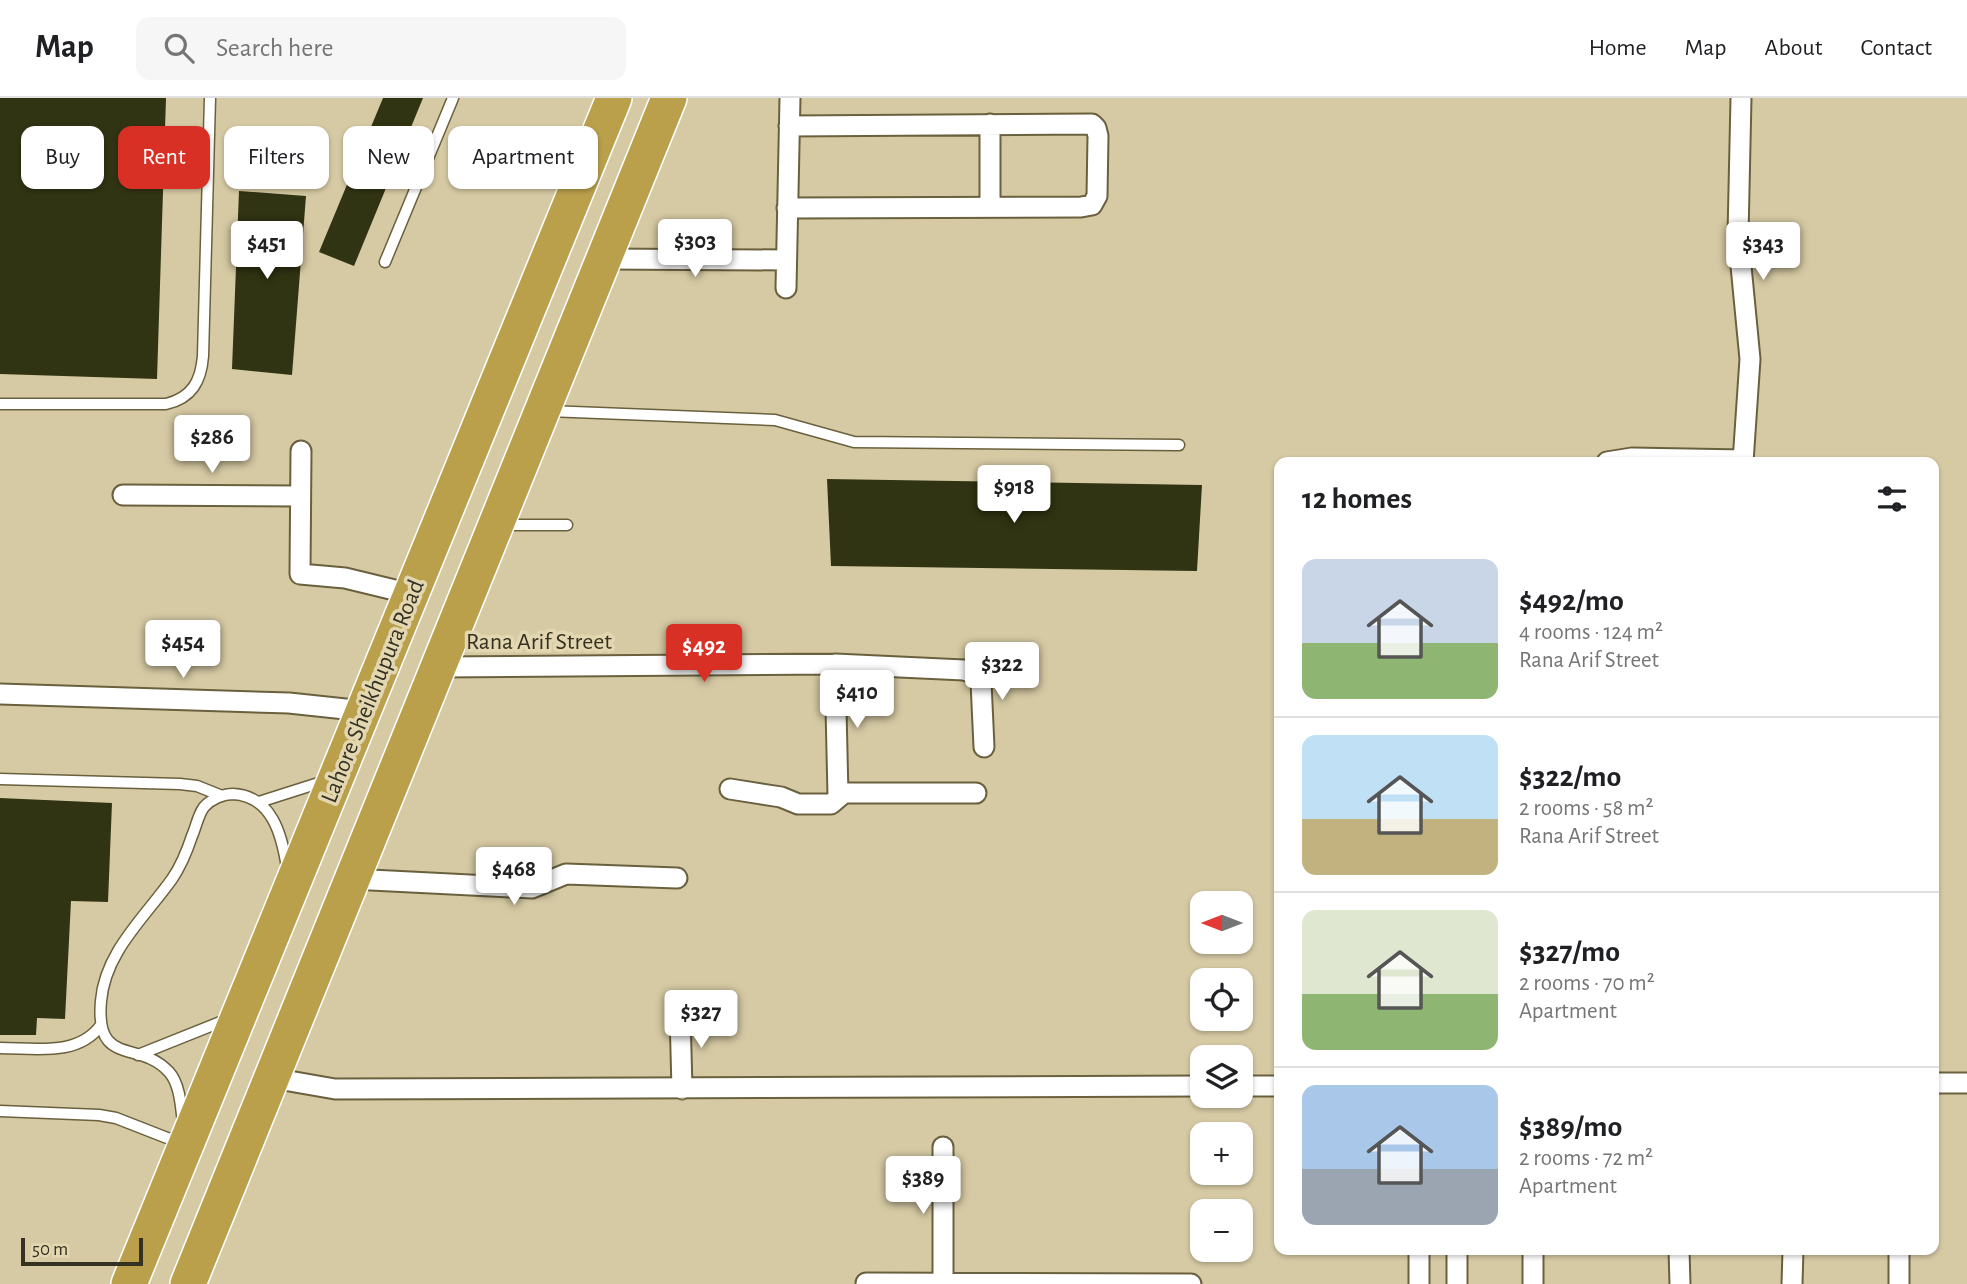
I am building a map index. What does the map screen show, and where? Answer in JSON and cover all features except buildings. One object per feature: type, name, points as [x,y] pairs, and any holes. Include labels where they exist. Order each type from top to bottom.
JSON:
[{"type":"highway","name":"Lahore Sheikhupura Road","points":[[130,1284],[614,98]]},
{"type":"highway","points":[[188,1284],[669,98]]},
{"type":"highway","points":[[465,468],[512,486]]},
{"type":"street","points":[[786,288],[790,98]]},
{"type":"street","points":[[1741,98],[1738,235],[1750,359],[1743,457]]},
{"type":"street","points":[[990,124],[990,207]]},
{"type":"street","points":[[788,208],[1092,205],[1097,196],[1098,136],[1096,128],[1090,124],[789,126]]},
{"type":"street","points":[[604,259],[786,260]]},
{"type":"street","points":[[301,451],[301,575],[345,578],[411,594]]},
{"type":"street","points":[[123,495],[300,496]]},
{"type":"street","points":[[835,664],[838,796]]},
{"type":"street","name":"Rana Arif Street","points":[[439,667],[835,664],[964,670],[975,674],[981,682],[984,747]]},
{"type":"street","points":[[0,694],[289,703],[364,711]]},
{"type":"street","points":[[730,789],[782,796],[798,804],[831,804],[844,793],[976,793]]},
{"type":"street","points":[[351,878],[532,888],[566,874],[677,878]]},
{"type":"street","points":[[680,1013],[682,1088]]},
{"type":"street","points":[[272,1078],[335,1089],[1190,1086]]},
{"type":"street","points":[[1939,1083],[1967,1083]]},
{"type":"street","points":[[1253,1086],[1274,1086]]},
{"type":"street","points":[[943,1147],[943,1283]]},
{"type":"street","points":[[1419,1255],[1419,1284]]},
{"type":"street","points":[[1457,1255],[1457,1284]]},
{"type":"street","points":[[1533,1284],[1534,1255]]},
{"type":"street","points":[[1679,1255],[1680,1284]]},
{"type":"street","points":[[1793,1255],[1793,1284]]},
{"type":"street","points":[[1899,1255],[1899,1284]]},
{"type":"street","points":[[866,1283],[1191,1284]]},
{"type":"lane","points":[[0,404],[166,404],[182,399],[195,387],[203,356],[210,98]]},
{"type":"lane","points":[[385,262],[453,98]]},
{"type":"lane","points":[[540,411],[775,420],[854,442],[1179,445]]},
{"type":"lane","points":[[496,525],[567,525]]},
{"type":"lane","points":[[259,802],[301,790],[338,773]]},
{"type":"lane","points":[[0,779],[180,784],[197,786],[222,796],[238,795],[259,802],[273,818],[278,831],[286,859],[289,894]]},
{"type":"lane","points":[[0,1111],[116,1118],[186,1145],[179,1097],[169,1072],[107,1042],[101,1025],[103,988],[114,956],[173,876],[185,855],[206,805],[222,796]]},
{"type":"lane","points":[[138,1055],[240,1014]]},
{"type":"lane","points":[[0,1048],[76,1046],[90,1038],[101,1025]]}]
